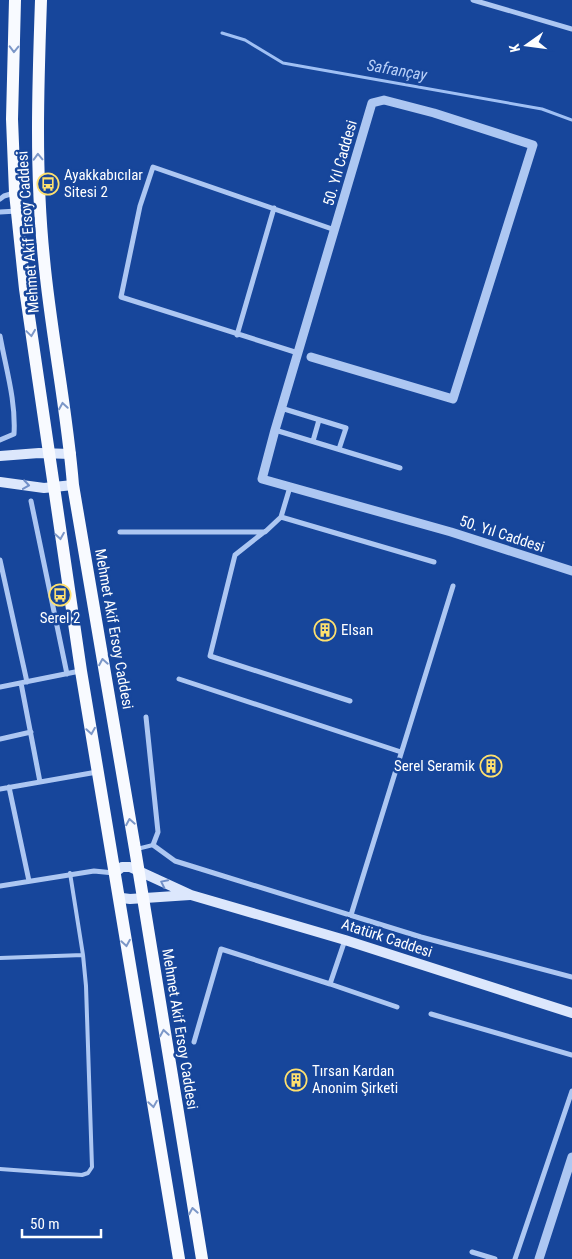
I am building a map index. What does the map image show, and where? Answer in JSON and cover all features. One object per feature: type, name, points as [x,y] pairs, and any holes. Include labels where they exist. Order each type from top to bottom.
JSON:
[{"type":"main road","name":"Mehmet Akif Ersoy Caddesi","points":[[15,0],[12,119],[16,211],[25,289],[81,671],[178,1259]]},
{"type":"main road","name":"Mehmet Akif Ersoy Caddesi","points":[[41,0],[37,120],[43,256],[49,313],[71,454],[73,485],[202,1259]]},
{"type":"main road","points":[[0,456],[48,453],[71,454]]},
{"type":"main road","points":[[0,482],[44,488],[73,485]]},
{"type":"main road","points":[[114,873],[126,866],[191,895]]},
{"type":"main road","points":[[118,895],[126,899],[143,899],[191,895]]},
{"type":"main road","name":"Atatürk Caddesi","points":[[191,895],[345,940],[572,1013]]},
{"type":"street","points":[[473,0],[492,3],[572,29]]},
{"type":"street","name":"50. Yıl Caddesi","points":[[311,357],[453,399],[533,145],[384,100],[372,103],[262,478],[451,532],[572,571]]},
{"type":"street","points":[[298,353],[121,297],[140,206],[153,167],[335,230]]},
{"type":"street","points":[[0,199],[15,193]]},
{"type":"street","points":[[237,334],[274,208]]},
{"type":"street","points":[[0,212],[16,211]]},
{"type":"street","points":[[0,336],[15,420],[14,434],[0,440]]},
{"type":"street","points":[[281,408],[346,428],[338,449]]},
{"type":"street","points":[[313,441],[319,420]]},
{"type":"street","points":[[275,430],[400,468]]},
{"type":"street","points":[[290,486],[281,517],[235,555],[210,656],[350,701]]},
{"type":"street","points":[[31,501],[67,674]]},
{"type":"street","points":[[281,517],[434,562]]},
{"type":"street","points":[[120,532],[265,532]]},
{"type":"street","points":[[0,560],[24,682],[30,732],[40,782]]},
{"type":"street","points":[[351,915],[453,586]]},
{"type":"street","points":[[0,687],[81,671]]},
{"type":"street","points":[[179,679],[402,752]]},
{"type":"street","points":[[146,717],[158,832],[152,845],[175,862],[421,936],[572,976]]},
{"type":"street","points":[[0,739],[30,732]]},
{"type":"street","points":[[0,789],[98,772]]},
{"type":"street","points":[[9,787],[29,880]]},
{"type":"street","points":[[0,886],[94,871],[114,873]]},
{"type":"street","points":[[330,984],[345,940]]},
{"type":"street","points":[[194,1042],[221,949],[397,1007]]},
{"type":"street","points":[[431,1014],[572,1055]]},
{"type":"street","points":[[515,1259],[572,1091]]},
{"type":"street","points":[[539,1259],[572,1157]]},
{"type":"street","points":[[472,1252],[494,1259]]},
{"type":"lane","points":[[135,849],[152,845]]},
{"type":"lane","points":[[0,1169],[82,1175],[88,1173],[92,1167],[86,986],[70,874]]},
{"type":"lane","points":[[0,958],[83,955]]},
{"type":"waterway","name":"Safrançay","points":[[222,33],[245,40],[283,63],[542,109],[572,120]]},
{"type":"place","name":"Ayakkabıcılar Sitesi 2","points":[[48,184]]},
{"type":"place","name":"Serel 2","points":[[60,595]]},
{"type":"place","name":"Elsan","points":[[325,630]]},
{"type":"place","name":"Serel Seramik","points":[[491,766]]},
{"type":"place","name":"Tırsan Kardan Anonim Şirketi","points":[[296,1080]]}]
